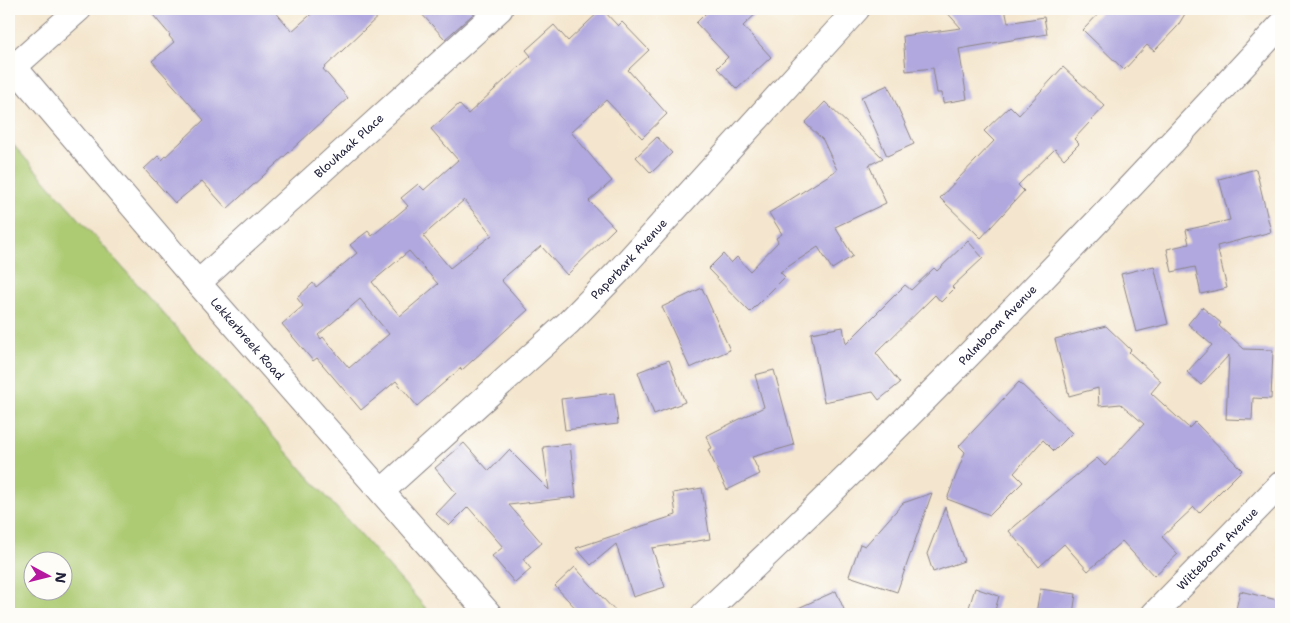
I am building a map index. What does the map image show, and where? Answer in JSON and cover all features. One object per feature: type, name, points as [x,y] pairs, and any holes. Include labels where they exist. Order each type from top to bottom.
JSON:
[{"type":"street","points":[[12,64],[79,9]]},
{"type":"street","name":"Blouhaak Place","points":[[198,283],[500,9]]},
{"type":"street","name":"Paperbark Avenue","points":[[382,491],[568,323],[612,279],[857,9]]},
{"type":"street","name":"Palmboom Avenue","points":[[704,614],[772,551],[918,406],[1126,193],[1281,25]]},
{"type":"street","name":"Lekkerbreek Road","points":[[12,64],[198,283],[489,614]]},
{"type":"street","name":"Witteboom Avenue","points":[[1154,614],[1281,484]]},
{"type":"green space","points":[[9,140],[431,614],[9,614]]},
{"type":"building","points":[[148,9],[273,9],[292,31],[317,9],[386,9],[323,69],[348,98],[227,209],[202,181],[175,203],[144,169],[158,156],[162,160],[204,120],[152,61],[174,42]]},
{"type":"building","points":[[417,9],[479,9],[445,39]]},
{"type":"building","points":[[602,9],[618,26],[622,22],[649,50],[628,70],[667,114],[642,138],[606,100],[571,132],[612,181],[589,201],[615,228],[567,275],[541,246],[501,280],[528,310],[462,370],[461,368],[417,406],[396,381],[361,410],[317,358],[313,361],[282,324],[303,306],[297,298],[313,283],[316,287],[357,253],[350,245],[368,231],[372,236],[408,206],[401,198],[418,184],[424,190],[458,160],[431,129],[459,104],[468,114],[531,56],[526,50],[554,25],[568,41]],"holes":[[[464,200],[492,235],[450,268],[423,236]],[[409,251],[438,284],[400,316],[372,282]],[[360,299],[389,334],[349,368],[323,337],[321,339],[318,335]]]},
{"type":"building","points":[[710,9],[761,9],[743,26],[771,57],[737,89],[717,68],[728,57],[696,23]]},
{"type":"building","points":[[944,9],[1005,9],[1008,23],[1044,17],[1047,34],[959,49],[967,99],[943,103],[942,93],[937,93],[933,68],[906,71],[903,36],[961,28]]},
{"type":"building","points":[[1103,9],[1188,9],[1177,27],[1154,51],[1147,45],[1124,70],[1083,30]]},
{"type":"building","points":[[1063,67],[1105,106],[1074,139],[1079,144],[1064,159],[1055,149],[1018,185],[1024,191],[981,238],[940,198],[994,141],[984,131],[1010,106],[1019,115]]},
{"type":"building","points":[[888,85],[914,144],[887,156],[861,97]]},
{"type":"building","points":[[825,102],[883,158],[869,165],[886,203],[835,227],[853,256],[832,269],[818,247],[780,272],[785,277],[750,312],[708,269],[723,254],[731,263],[737,257],[750,271],[778,242],[776,238],[782,234],[769,213],[837,170],[823,140],[805,123]]},
{"type":"building","points":[[657,137],[672,153],[651,173],[636,157]]},
{"type":"building","points":[[1256,169],[1271,232],[1217,246],[1227,288],[1201,294],[1195,267],[1172,272],[1167,249],[1189,244],[1186,230],[1230,220],[1219,179]]},
{"type":"building","points":[[968,241],[983,258],[952,287],[954,289],[941,302],[935,295],[876,353],[900,383],[879,400],[873,392],[824,402],[811,333],[843,327],[846,344],[905,285],[911,290],[934,268],[937,271]]},
{"type":"building","points":[[1154,266],[1168,324],[1136,332],[1121,274]]},
{"type":"building","points":[[702,288],[730,350],[690,368],[662,307]]},
{"type":"building","points":[[1202,307],[1221,323],[1219,326],[1244,349],[1273,350],[1271,399],[1253,398],[1252,420],[1226,419],[1229,355],[1201,385],[1187,372],[1212,345],[1188,324]]},
{"type":"building","points":[[1106,326],[1131,350],[1129,352],[1161,381],[1151,393],[1189,428],[1195,422],[1242,470],[1199,513],[1194,507],[1162,537],[1178,554],[1154,576],[1122,541],[1088,571],[1064,544],[1039,567],[1009,531],[1097,458],[1105,466],[1144,424],[1121,404],[1099,406],[1098,388],[1069,396],[1055,339]]},
{"type":"building","points":[[669,360],[685,402],[654,414],[638,372]]},
{"type":"building","points":[[774,370],[794,445],[752,457],[760,474],[727,490],[708,450],[712,448],[706,436],[764,407],[755,375]]},
{"type":"building","points":[[1019,382],[1072,433],[1054,451],[1043,440],[1014,473],[1023,482],[990,515],[947,499],[965,452],[959,446]]},
{"type":"building","points":[[614,393],[618,424],[565,430],[561,399]]},
{"type":"building","points":[[464,443],[489,471],[509,450],[549,490],[543,447],[570,444],[576,497],[509,505],[542,543],[523,559],[531,569],[515,583],[492,556],[503,547],[468,507],[449,526],[436,514],[456,493],[435,468]]},
{"type":"building","points":[[702,488],[710,539],[652,548],[665,587],[633,597],[616,544],[591,565],[576,548],[676,515],[673,493]]},
{"type":"building","points":[[932,493],[897,592],[849,576],[860,544],[865,546],[903,503]]},
{"type":"building","points":[[945,507],[964,561],[933,572],[927,554]]},
{"type":"building","points":[[575,567],[618,614],[581,614],[555,586]]},
{"type":"building","points":[[975,588],[999,596],[994,614],[967,614]]},
{"type":"building","points":[[1040,589],[1076,594],[1073,614],[1036,614]]},
{"type":"building","points":[[836,591],[846,614],[785,614]]},
{"type":"building","points":[[1240,591],[1281,601],[1281,614],[1235,614]]}]
